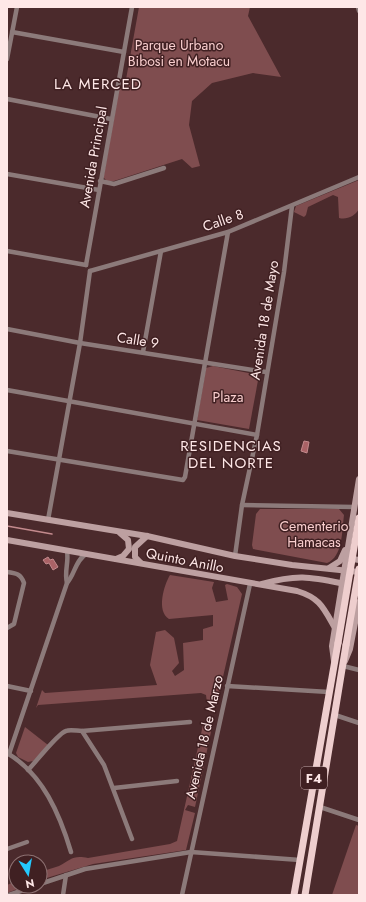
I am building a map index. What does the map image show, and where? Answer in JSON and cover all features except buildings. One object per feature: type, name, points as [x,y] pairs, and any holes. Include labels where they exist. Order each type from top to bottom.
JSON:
[{"type":"highway","name":"F4","points":[[305,895],[344,664],[342,644],[359,518]]},
{"type":"highway","name":"F4","points":[[294,895],[334,661],[342,644],[359,570]]},
{"type":"main road","points":[[334,661],[332,646],[359,479]]},
{"type":"main road","name":"Quinto Anillo","points":[[7,513],[147,536],[235,556],[328,569],[359,570]]},
{"type":"main road","points":[[114,559],[123,556],[129,548],[128,540],[118,532]]},
{"type":"main road","points":[[142,564],[135,557],[135,548],[137,543],[147,536]]},
{"type":"main road","name":"Quinto Anillo","points":[[7,540],[250,584],[259,585],[286,578],[303,576],[359,586]]},
{"type":"main road","points":[[349,542],[353,559],[359,560]]},
{"type":"main road","points":[[328,569],[340,561],[349,542]]},
{"type":"main road","points":[[259,585],[297,591],[316,599],[324,608],[335,628]]},
{"type":"main road","points":[[339,602],[348,589],[352,588],[355,590],[359,603],[350,649],[344,664]]},
{"type":"street","points":[[7,59],[17,7]]},
{"type":"street","name":"Avenida Principal","points":[[86,265],[98,190],[132,7]]},
{"type":"street","points":[[358,7],[359,11]]},
{"type":"street","points":[[12,32],[124,52]]},
{"type":"street","points":[[7,99],[111,119]]},
{"type":"street","points":[[100,181],[114,184],[164,168]]},
{"type":"street","points":[[7,174],[98,190]]},
{"type":"street","name":"Calle 8","points":[[90,271],[228,232],[359,177]]},
{"type":"street","name":"Avenida 18 de Mayo","points":[[235,556],[242,505],[257,435],[266,372],[284,272],[292,206]]},
{"type":"street","points":[[7,451],[180,481],[186,477],[228,232]]},
{"type":"street","points":[[7,251],[86,265],[90,271],[60,461],[48,520]]},
{"type":"street","points":[[143,352],[161,251]]},
{"type":"street","name":"Calle 9","points":[[7,328],[80,342],[266,372]]},
{"type":"street","points":[[7,390],[257,435]]},
{"type":"street","points":[[242,505],[354,508]]},
{"type":"street","points":[[67,551],[69,561],[65,574],[67,583]]},
{"type":"street","points":[[71,852],[54,805],[28,770],[8,754],[67,583],[72,577],[78,561],[86,554]]},
{"type":"street","points":[[7,572],[17,574],[22,577],[24,583],[14,624],[7,628]]},
{"type":"street","name":"Avenida 18 de Marzo","points":[[182,895],[250,584]]},
{"type":"street","points":[[344,664],[359,670]]},
{"type":"street","points":[[7,686],[31,691]]},
{"type":"street","points":[[227,686],[329,692]]},
{"type":"street","points":[[335,715],[359,723]]},
{"type":"street","points":[[28,770],[41,758],[60,734],[67,730],[82,731],[190,722]]},
{"type":"street","points":[[82,731],[104,765],[114,788],[132,839]]},
{"type":"street","points":[[114,788],[177,781]]},
{"type":"street","points":[[320,807],[359,820]]},
{"type":"street","points":[[7,847],[27,842]]},
{"type":"street","points":[[48,881],[107,864],[191,852],[300,860]]},
{"type":"street","points":[[63,895],[66,875]]},
{"type":"green space","name":"Parque Urbano Bibosi en Motacu","points":[[139,7],[250,7],[248,16],[281,77],[253,73],[212,83],[192,101],[189,125],[200,166],[192,168],[182,159],[114,181],[107,181],[104,178],[104,174],[119,90],[125,85]]},
{"type":"green space","points":[[359,180],[359,209],[350,217],[339,218],[338,197],[333,195],[308,207],[304,217],[294,212],[296,206]]},
{"type":"green space","name":"Plaza","points":[[213,366],[259,375],[249,429],[197,420],[206,368]]},
{"type":"green space","name":"Cementerio Hamacas","points":[[260,509],[339,509],[344,515],[341,542],[336,555],[327,563],[253,549],[252,545],[256,514]]},
{"type":"green space","points":[[170,575],[214,582],[212,588],[216,602],[228,600],[225,585],[227,584],[237,587],[242,594],[217,703],[207,703],[206,695],[201,693],[38,705],[36,708],[42,690],[45,693],[157,685],[150,665],[156,632],[165,630],[174,638],[179,663],[172,671],[175,676],[184,670],[183,643],[203,640],[203,629],[213,626],[213,615],[169,619],[163,610],[162,598],[165,585]]},
{"type":"green space","points":[[203,725],[212,727],[195,807],[188,805],[185,810],[195,813],[186,850],[93,864],[48,878],[48,869],[78,857],[88,858],[170,844],[177,841]]},
{"type":"green space","points":[[25,727],[48,745],[33,761],[28,762],[18,757],[16,753]]},
{"type":"green space","points":[[356,825],[359,826],[359,895],[332,895]]},
{"type":"shaded area","points":[[304,441],[309,442],[307,453],[301,451]]},
{"type":"shaded area","points":[[48,557],[50,560],[53,559],[58,567],[53,570],[49,563],[46,564],[43,560]]},
{"type":"waterway","points":[[7,526],[52,534]]},
{"type":"district","name":"LA MERCED","points":[[98,84]]},
{"type":"district","name":"RESIDENCIAS DEL NORTE","points":[[231,454]]}]
